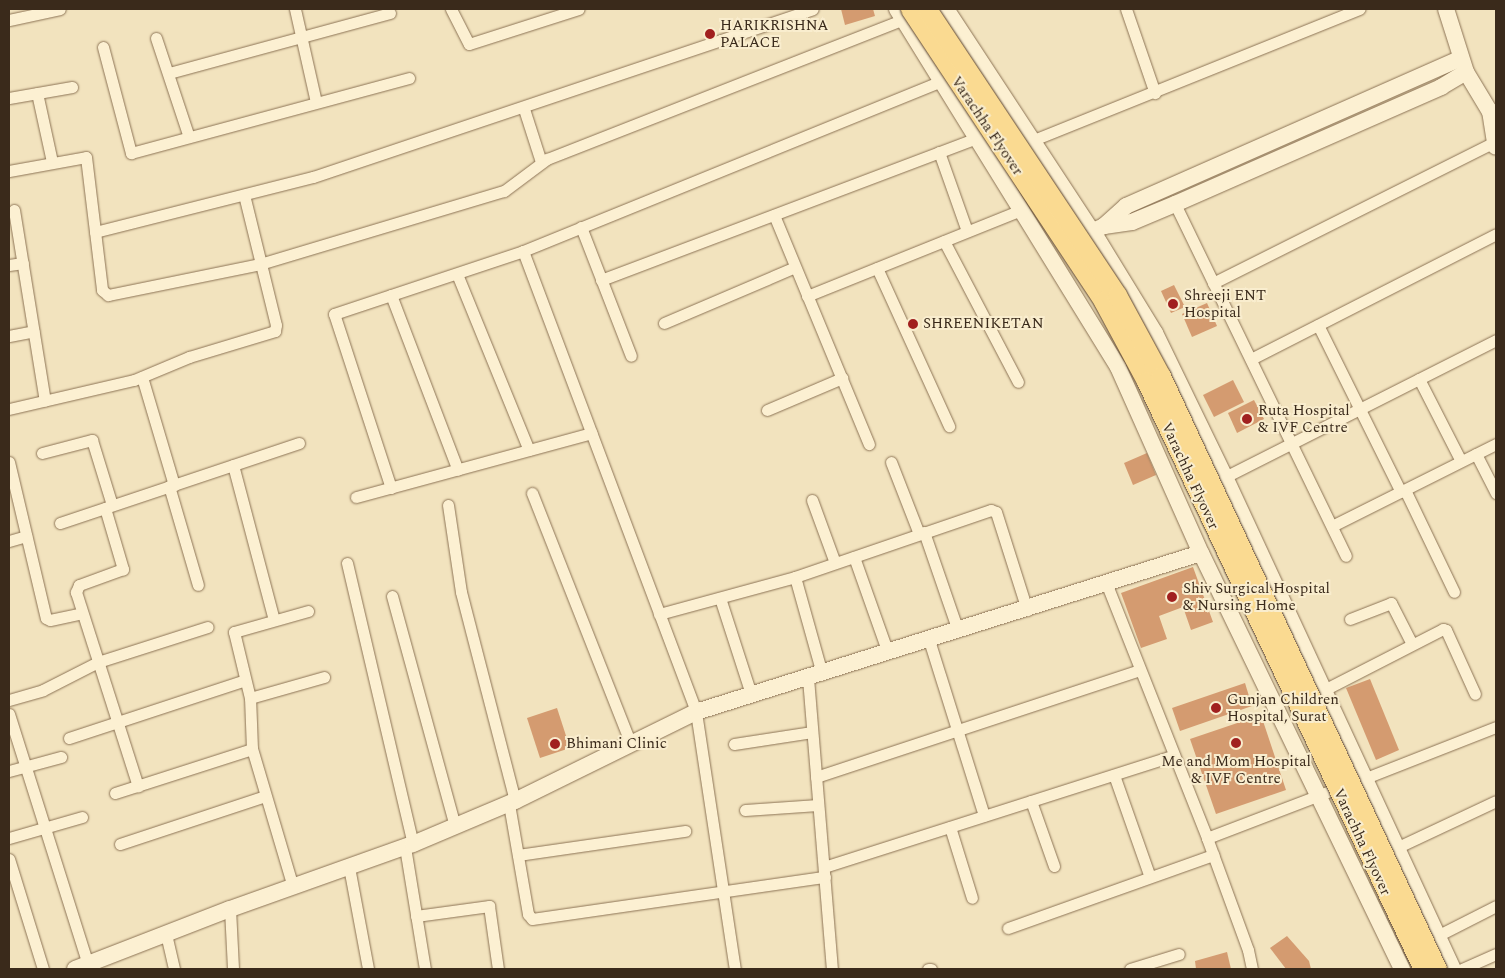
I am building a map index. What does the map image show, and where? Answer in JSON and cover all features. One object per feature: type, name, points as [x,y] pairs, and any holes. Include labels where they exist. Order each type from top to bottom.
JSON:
[{"type":"main road","name":"Varachha Flyover","points":[[927,9],[1117,295],[1161,376],[1437,969]]},
{"type":"main road","name":"Varachha Flyover","points":[[904,12],[1103,301],[1146,381],[1422,969]]},
{"type":"street","points":[[9,20],[60,9]]},
{"type":"street","points":[[295,9],[316,102]]},
{"type":"street","points":[[451,9],[469,44],[579,9]]},
{"type":"street","points":[[95,232],[313,177],[524,108],[813,9]]},
{"type":"street","points":[[946,9],[1031,141],[1098,228],[1155,334],[1225,477],[1366,778],[1436,936],[1453,969]]},
{"type":"street","points":[[1126,9],[1156,93]]},
{"type":"street","points":[[1031,141],[1156,93],[1358,9]]},
{"type":"street","points":[[1214,283],[1496,145],[1494,114],[1464,65],[1446,9]]},
{"type":"street","points":[[9,171],[86,157],[105,295],[260,264],[504,191],[541,162],[904,12],[942,81],[1118,367],[1201,553],[1402,969]]},
{"type":"street","points":[[169,73],[390,13]]},
{"type":"street","points":[[156,38],[189,137]]},
{"type":"street","points":[[103,47],[131,153],[409,78]]},
{"type":"street","points":[[1098,228],[1132,222],[1441,87],[1464,65]]},
{"type":"street","points":[[1048,253],[1098,228],[1126,206],[1464,65]]},
{"type":"street","points":[[391,488],[333,315],[523,251],[942,81]]},
{"type":"street","points":[[9,98],[72,87]]},
{"type":"street","points":[[37,93],[52,162]]},
{"type":"street","points":[[524,108],[541,162]]},
{"type":"street","points":[[601,280],[977,138]]},
{"type":"street","points":[[939,152],[967,231]]},
{"type":"street","points":[[9,409],[142,378],[189,356],[275,331],[276,325],[244,195]]},
{"type":"street","points":[[1174,204],[1346,556]]},
{"type":"street","points":[[14,210],[45,401]]},
{"type":"street","points":[[807,296],[1021,210]]},
{"type":"street","points":[[774,215],[869,444]]},
{"type":"street","points":[[581,227],[631,356]]},
{"type":"street","points":[[1251,359],[1496,234]]},
{"type":"street","points":[[944,241],[1018,382]]},
{"type":"street","points":[[523,251],[696,712],[725,892],[735,969]]},
{"type":"street","points":[[9,265],[23,263]]},
{"type":"street","points":[[664,323],[795,267]]},
{"type":"street","points":[[877,268],[949,426]]},
{"type":"street","points":[[457,274],[529,450]]},
{"type":"street","points":[[391,295],[458,470]]},
{"type":"street","points":[[1318,325],[1359,409],[1454,592]]},
{"type":"street","points":[[9,336],[34,331]]},
{"type":"street","points":[[1225,477],[1496,340]]},
{"type":"street","points":[[142,378],[198,585]]},
{"type":"street","points":[[767,410],[842,378]]},
{"type":"street","points":[[1419,379],[1461,461]]},
{"type":"street","points":[[356,497],[591,433]]},
{"type":"street","points":[[42,453],[92,440],[123,569],[77,586],[82,613],[138,786]]},
{"type":"street","points":[[60,523],[299,443]]},
{"type":"street","points":[[1332,526],[1496,444]]},
{"type":"street","points":[[1476,454],[1496,493]]},
{"type":"street","points":[[9,462],[46,618],[50,620],[82,613]]},
{"type":"street","points":[[892,462],[922,533],[958,631]]},
{"type":"street","points":[[233,465],[274,620]]},
{"type":"street","points":[[532,493],[630,742]]},
{"type":"street","points":[[812,500],[835,563]]},
{"type":"street","points":[[448,505],[461,592],[512,803],[528,914],[532,919],[725,892],[824,872],[950,827],[1174,755]]},
{"type":"street","points":[[659,614],[795,577],[988,510],[996,512],[1027,610]]},
{"type":"street","points":[[9,541],[26,536]]},
{"type":"street","points":[[9,714],[45,829],[82,967],[106,963],[166,934],[230,909],[409,846],[512,803],[630,742],[696,712],[1107,585],[1201,553]]},
{"type":"street","points":[[854,557],[888,653]]},
{"type":"street","points":[[347,563],[409,846],[416,916],[425,969]]},
{"type":"street","points":[[795,577],[815,676],[812,732],[832,969]]},
{"type":"street","points":[[1107,585],[1207,838],[1248,950],[1252,969]]},
{"type":"street","points":[[392,596],[455,826]]},
{"type":"street","points":[[720,598],[751,694]]},
{"type":"street","points":[[1350,619],[1391,603],[1412,644]]},
{"type":"street","points":[[294,887],[252,749],[250,698],[234,632],[308,611]]},
{"type":"street","points":[[9,700],[42,690],[98,662],[208,627]]},
{"type":"street","points":[[1324,690],[1412,644],[1441,630],[1446,630],[1475,694]]},
{"type":"street","points":[[929,640],[984,816]]},
{"type":"street","points":[[816,777],[1140,670]]},
{"type":"street","points":[[250,698],[324,677]]},
{"type":"street","points":[[69,738],[245,680]]},
{"type":"street","points":[[1207,838],[1496,727]]},
{"type":"street","points":[[734,744],[812,732]]},
{"type":"street","points":[[114,793],[252,749]]},
{"type":"street","points":[[9,771],[61,757]]},
{"type":"street","points":[[1114,775],[1150,877]]},
{"type":"street","points":[[120,844],[265,796]]},
{"type":"street","points":[[1031,801],[1054,866]]},
{"type":"street","points":[[1396,848],[1496,801]]},
{"type":"street","points":[[745,810],[818,805]]},
{"type":"street","points":[[9,838],[82,817]]},
{"type":"street","points":[[950,827],[972,898]]},
{"type":"street","points":[[518,855],[686,831]]},
{"type":"street","points":[[1008,928],[1213,855]]},
{"type":"street","points":[[9,859],[43,969]]},
{"type":"street","points":[[349,867],[368,969]]},
{"type":"street","points":[[416,916],[489,906],[498,969]]},
{"type":"street","points":[[1436,936],[1496,906]]},
{"type":"street","points":[[230,909],[233,969]]},
{"type":"street","points":[[166,934],[174,969]]},
{"type":"street","points":[[1130,969],[1179,954]]},
{"type":"street","points":[[1462,969],[1496,954]]},
{"type":"building","points":[[841,9],[873,9],[875,16],[845,25]]},
{"type":"building","points":[[1174,285],[1185,307],[1171,313],[1161,291]]},
{"type":"building","points":[[1207,303],[1217,326],[1192,337],[1182,314]]},
{"type":"building","points":[[1233,380],[1244,402],[1214,417],[1203,395]]},
{"type":"building","points":[[1254,400],[1264,419],[1237,433],[1228,413]]},
{"type":"building","points":[[1147,453],[1156,475],[1133,485],[1124,463]]},
{"type":"building","points":[[1193,567],[1213,622],[1191,630],[1183,607],[1159,616],[1167,639],[1141,648],[1121,593]]},
{"type":"building","points":[[1370,679],[1399,750],[1376,760],[1346,688]]},
{"type":"building","points":[[1245,683],[1252,706],[1180,731],[1172,708]]},
{"type":"building","points":[[557,708],[570,748],[540,758],[527,718]]},
{"type":"building","points":[[1261,715],[1286,790],[1216,814],[1190,739]]},
{"type":"building","points":[[1287,936],[1309,961],[1311,969],[1286,969],[1270,948]]},
{"type":"building","points":[[1227,952],[1231,969],[1196,969],[1195,961]]},
{"type":"place","name":"HARIKRISHNA PALACE","points":[[710,34]]},
{"type":"place","name":"Shreeji ENT Hospital","points":[[1173,304]]},
{"type":"place","name":"SHREENIKETAN","points":[[913,324]]},
{"type":"place","name":"Ruta Hospital & IVF Centre","points":[[1247,419]]},
{"type":"place","name":"Shiv Surgical Hospital & Nursing Home","points":[[1172,597]]},
{"type":"place","name":"Gunjan Children Hospital, Surat","points":[[1216,708]]},
{"type":"place","name":"Me and Mom Hospital & IVF Centre","points":[[1236,743]]},
{"type":"place","name":"Bhimani Clinic","points":[[555,744]]}]
